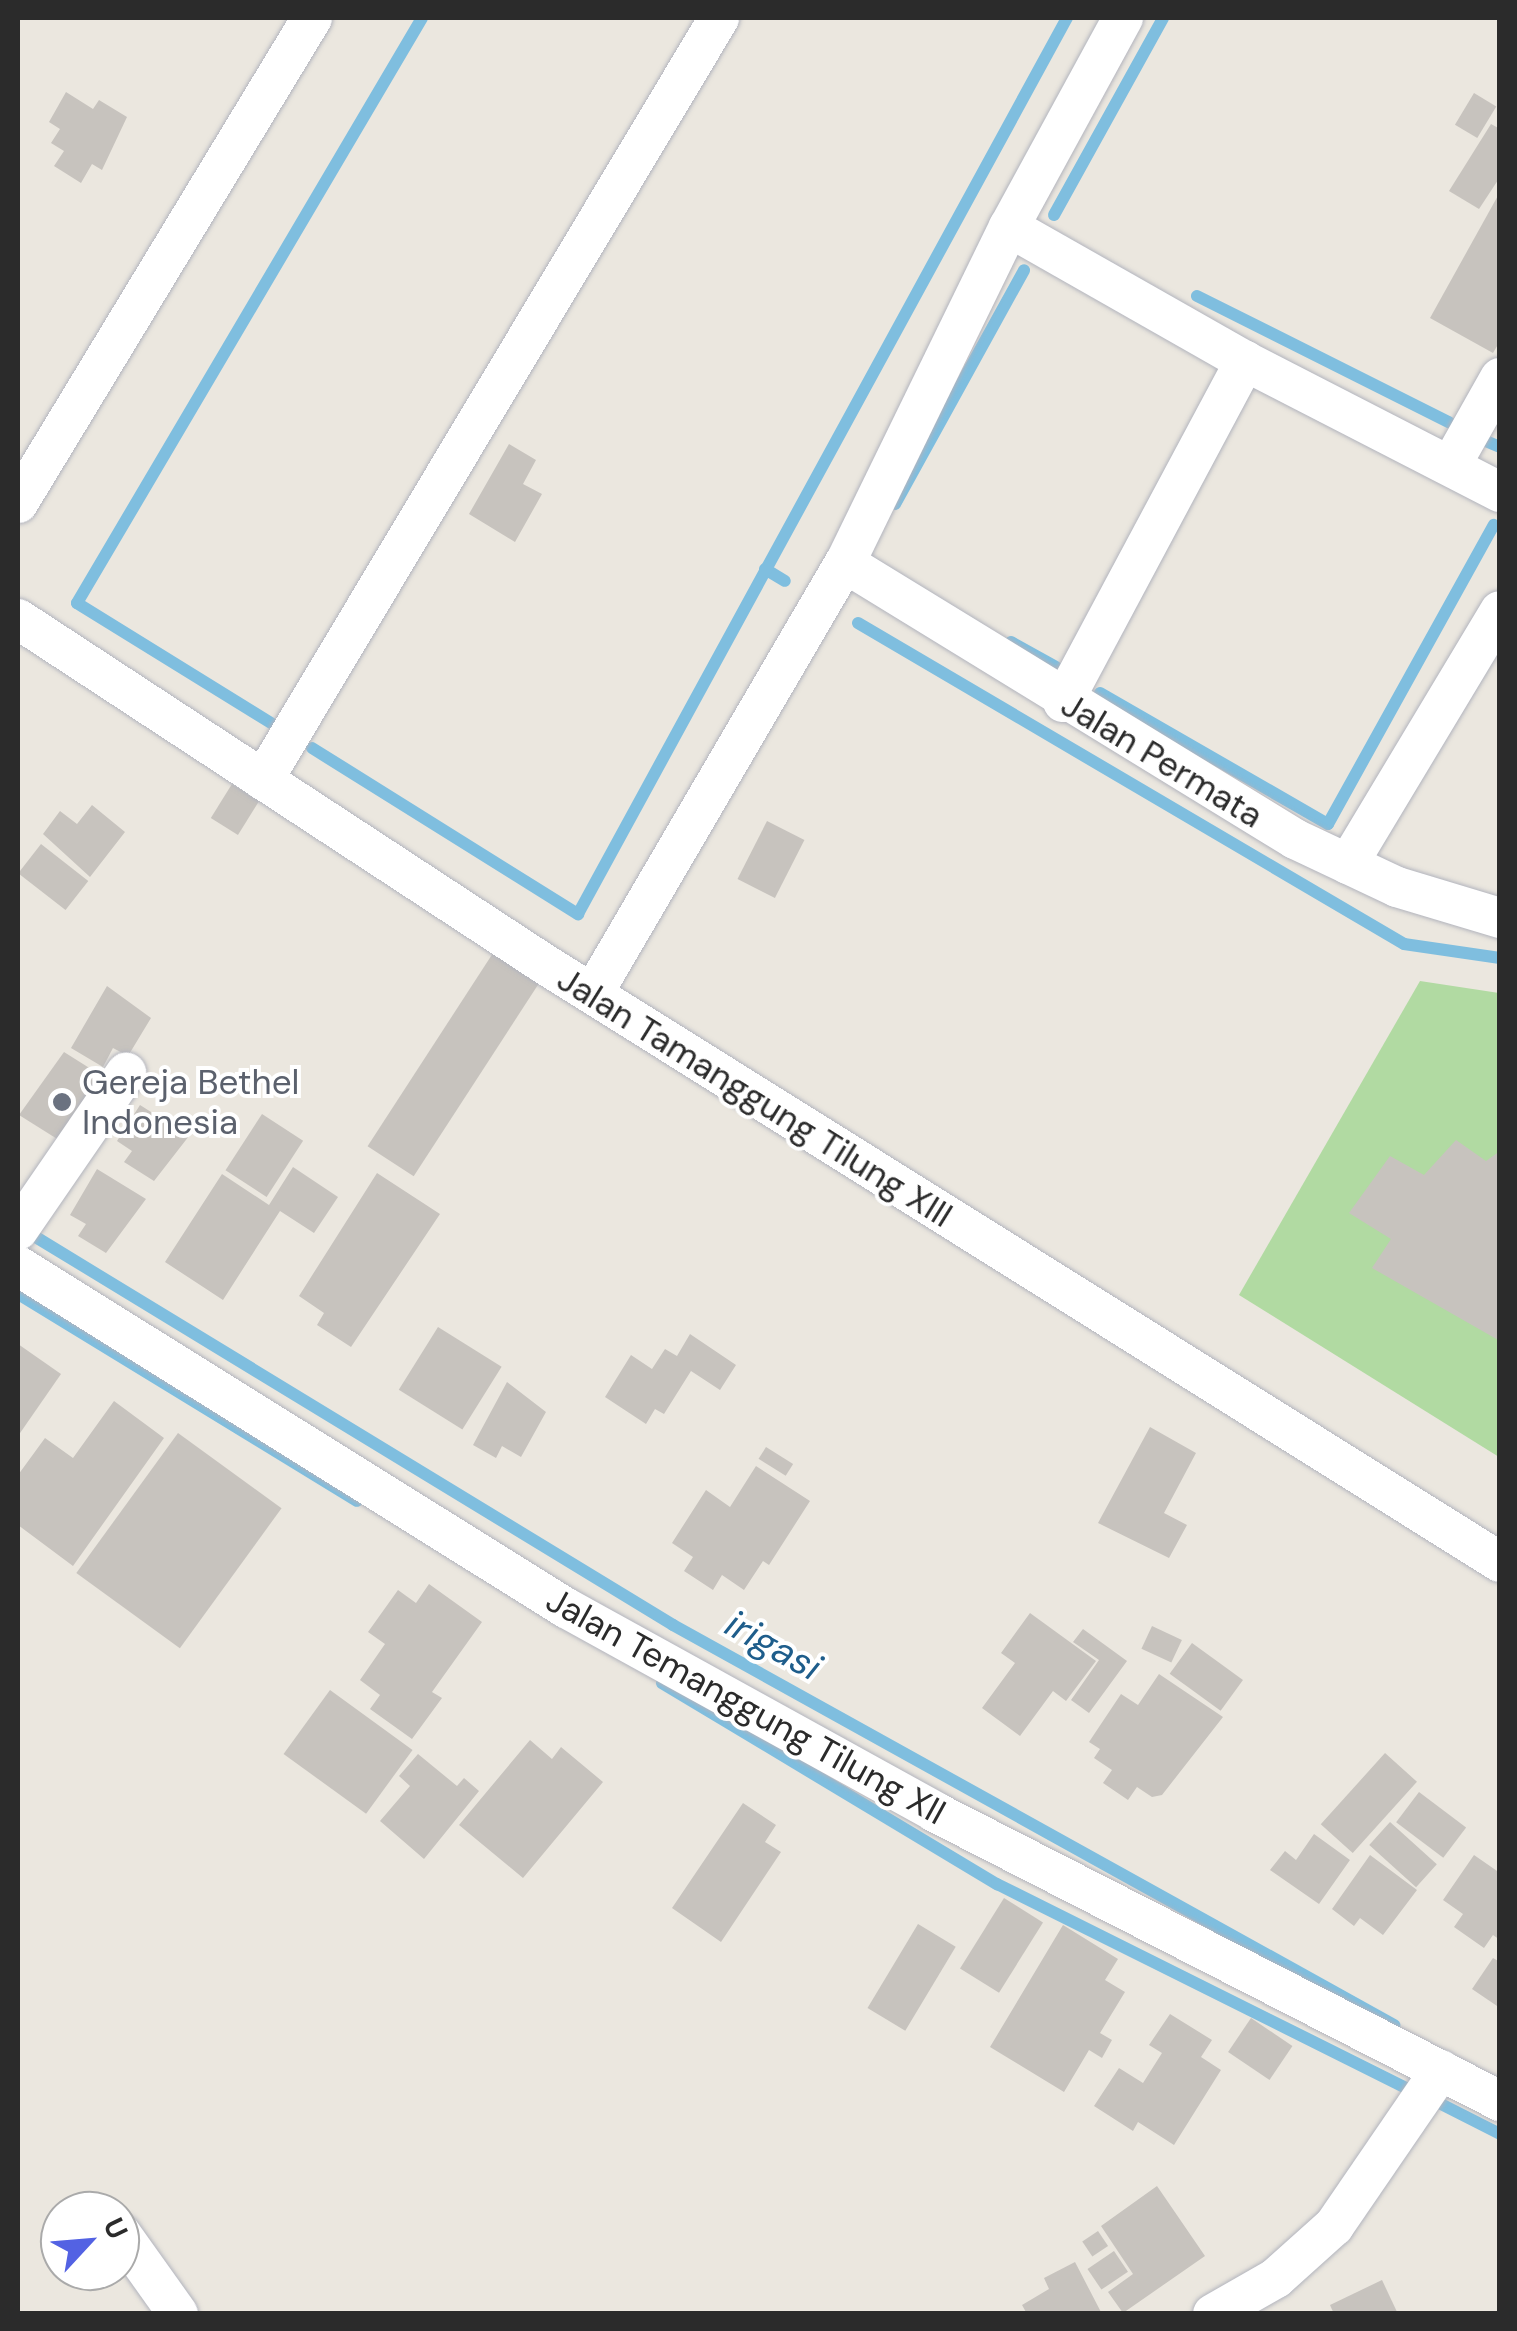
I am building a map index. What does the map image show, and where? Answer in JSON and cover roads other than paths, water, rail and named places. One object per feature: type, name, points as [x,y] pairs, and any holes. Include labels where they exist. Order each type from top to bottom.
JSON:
[{"type":"street","points":[[18,503],[312,18]]},
{"type":"street","points":[[263,780],[719,18]]},
{"type":"street","points":[[595,990],[845,563],[1009,228],[1122,18]]},
{"type":"street","points":[[1009,228],[1245,361],[1500,492]]},
{"type":"street","points":[[1063,702],[1245,361]]},
{"type":"street","points":[[1451,465],[1500,378]]},
{"type":"street","name":"Jalan Permata","points":[[845,563],[1063,702],[1348,864],[1396,887],[1500,918]]},
{"type":"street","points":[[1348,864],[1500,611]]},
{"type":"street","name":"Jalan Tamanggung Tilung XIII","points":[[18,619],[1014,1261],[1500,1562]]},
{"type":"street","points":[[18,1230],[126,1073]]},
{"type":"street","name":"Jalan Temanggung Tilung XII","points":[[18,1266],[600,1628],[935,1812],[1500,2100]]},
{"type":"street","points":[[1213,2314],[1276,2278],[1334,2226],[1440,2070]]},
{"type":"street","points":[[140,2261],[178,2314]]},
{"type":"waterway","points":[[271,723],[77,603],[422,18]]},
{"type":"waterway","points":[[312,748],[578,914],[1067,18]]},
{"type":"waterway","points":[[1054,215],[1163,18]]},
{"type":"waterway","points":[[895,504],[1024,270]]},
{"type":"waterway","points":[[1197,296],[1449,422]]},
{"type":"waterway","points":[[1488,442],[1500,447]]},
{"type":"waterway","points":[[1100,693],[1328,824],[1494,525]]},
{"type":"waterway","points":[[765,569],[785,581]]},
{"type":"waterway","points":[[858,623],[1404,944],[1500,958]]},
{"type":"waterway","points":[[1011,642],[1056,667]]},
{"type":"waterway","name":"irigasi","points":[[34,1236],[673,1625],[1394,2025]]},
{"type":"waterway","name":"irigasi","points":[[18,1294],[357,1501]]},
{"type":"waterway","name":"irigasi","points":[[662,1683],[997,1884],[1408,2089]]},
{"type":"waterway","name":"irigasi","points":[[1439,2103],[1500,2134]]},
{"type":"place","name":"Gereja Bethel Indonesia","points":[[62,1102]]}]
